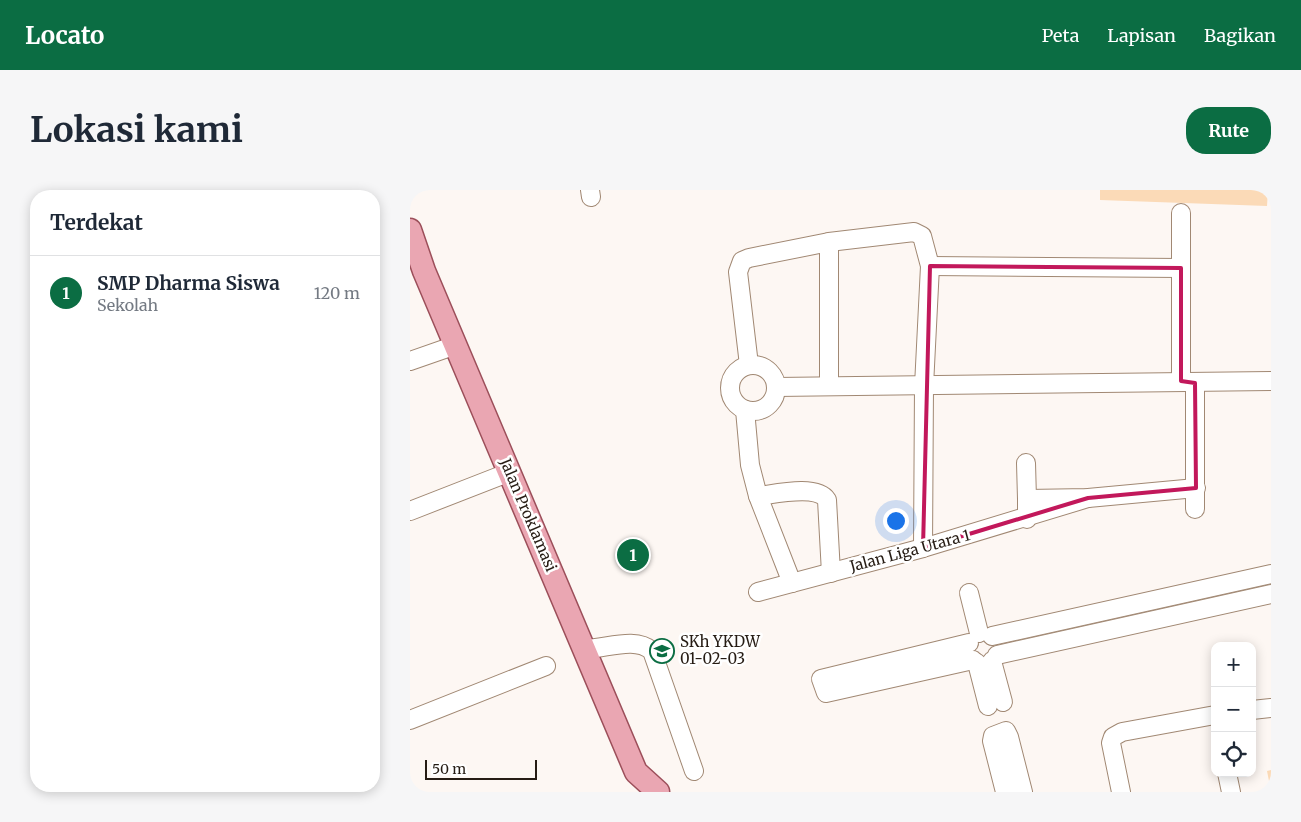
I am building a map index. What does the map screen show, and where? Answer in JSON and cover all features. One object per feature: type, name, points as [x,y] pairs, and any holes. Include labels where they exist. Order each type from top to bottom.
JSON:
[{"type":"main road","name":"Jalan Proklamasi","points":[[410,230],[417,271],[456,345],[636,772],[653,790]]},
{"type":"street","points":[[1181,213],[1181,268],[1196,488],[1195,509]]},
{"type":"street","points":[[749,365],[738,272],[742,261],[829,242],[914,232],[924,240],[930,266],[924,386],[923,548]]},
{"type":"street","points":[[829,242],[829,386]]},
{"type":"street","points":[[930,266],[1181,268]]},
{"type":"street","points":[[410,361],[456,345]]},
{"type":"street","points":[[749,365],[764,368],[774,380],[776,387],[775,395],[767,407],[760,410],[746,410],[733,401],[730,386],[736,372],[749,365]]},
{"type":"street","points":[[776,387],[1271,381]]},
{"type":"street","points":[[746,410],[750,465],[758,496],[792,583]]},
{"type":"street","points":[[1026,463],[1027,519]]},
{"type":"street","points":[[410,511],[510,472]]},
{"type":"street","name":"Jalan Liga Utara 1","points":[[1027,499],[1088,498],[1196,488]]},
{"type":"street","points":[[758,496],[814,491],[824,495],[827,500],[831,573]]},
{"type":"street","name":"Jalan Liga Utara 1","points":[[758,592],[1027,519],[1088,498]]},
{"type":"street","points":[[1271,574],[980,637],[821,679],[826,693],[985,660],[1271,594]]},
{"type":"street","points":[[969,593],[980,637]]},
{"type":"street","points":[[980,637],[998,642],[985,660],[996,704]]},
{"type":"street","points":[[980,637],[968,652],[985,660]]},
{"type":"street","points":[[585,650],[631,644],[645,645],[652,651],[694,771]]},
{"type":"street","points":[[410,720],[546,666]]},
{"type":"street","points":[[1256,710],[1271,708]]},
{"type":"street","points":[[1121,792],[1111,743],[1113,737],[1122,732],[1211,716]]},
{"type":"street","points":[[1005,792],[992,741],[994,736],[1006,731],[1023,792]]},
{"type":"street","points":[[1228,777],[1231,792]]},
{"type":"highlighted area","points":[[930,266],[1181,268],[1181,381],[1195,383],[1196,488],[1088,498],[923,548]]},
{"type":"building","points":[[1100,190],[1268,190],[1267,206],[1100,200]]},
{"type":"building","points":[[1271,770],[1271,786],[1270,786],[1267,771]]},
{"type":"place","name":"SMP Dharma Siswa","points":[[633,555]]},
{"type":"place","name":"SKh YKDW 01-02-03","points":[[662,651]]}]
